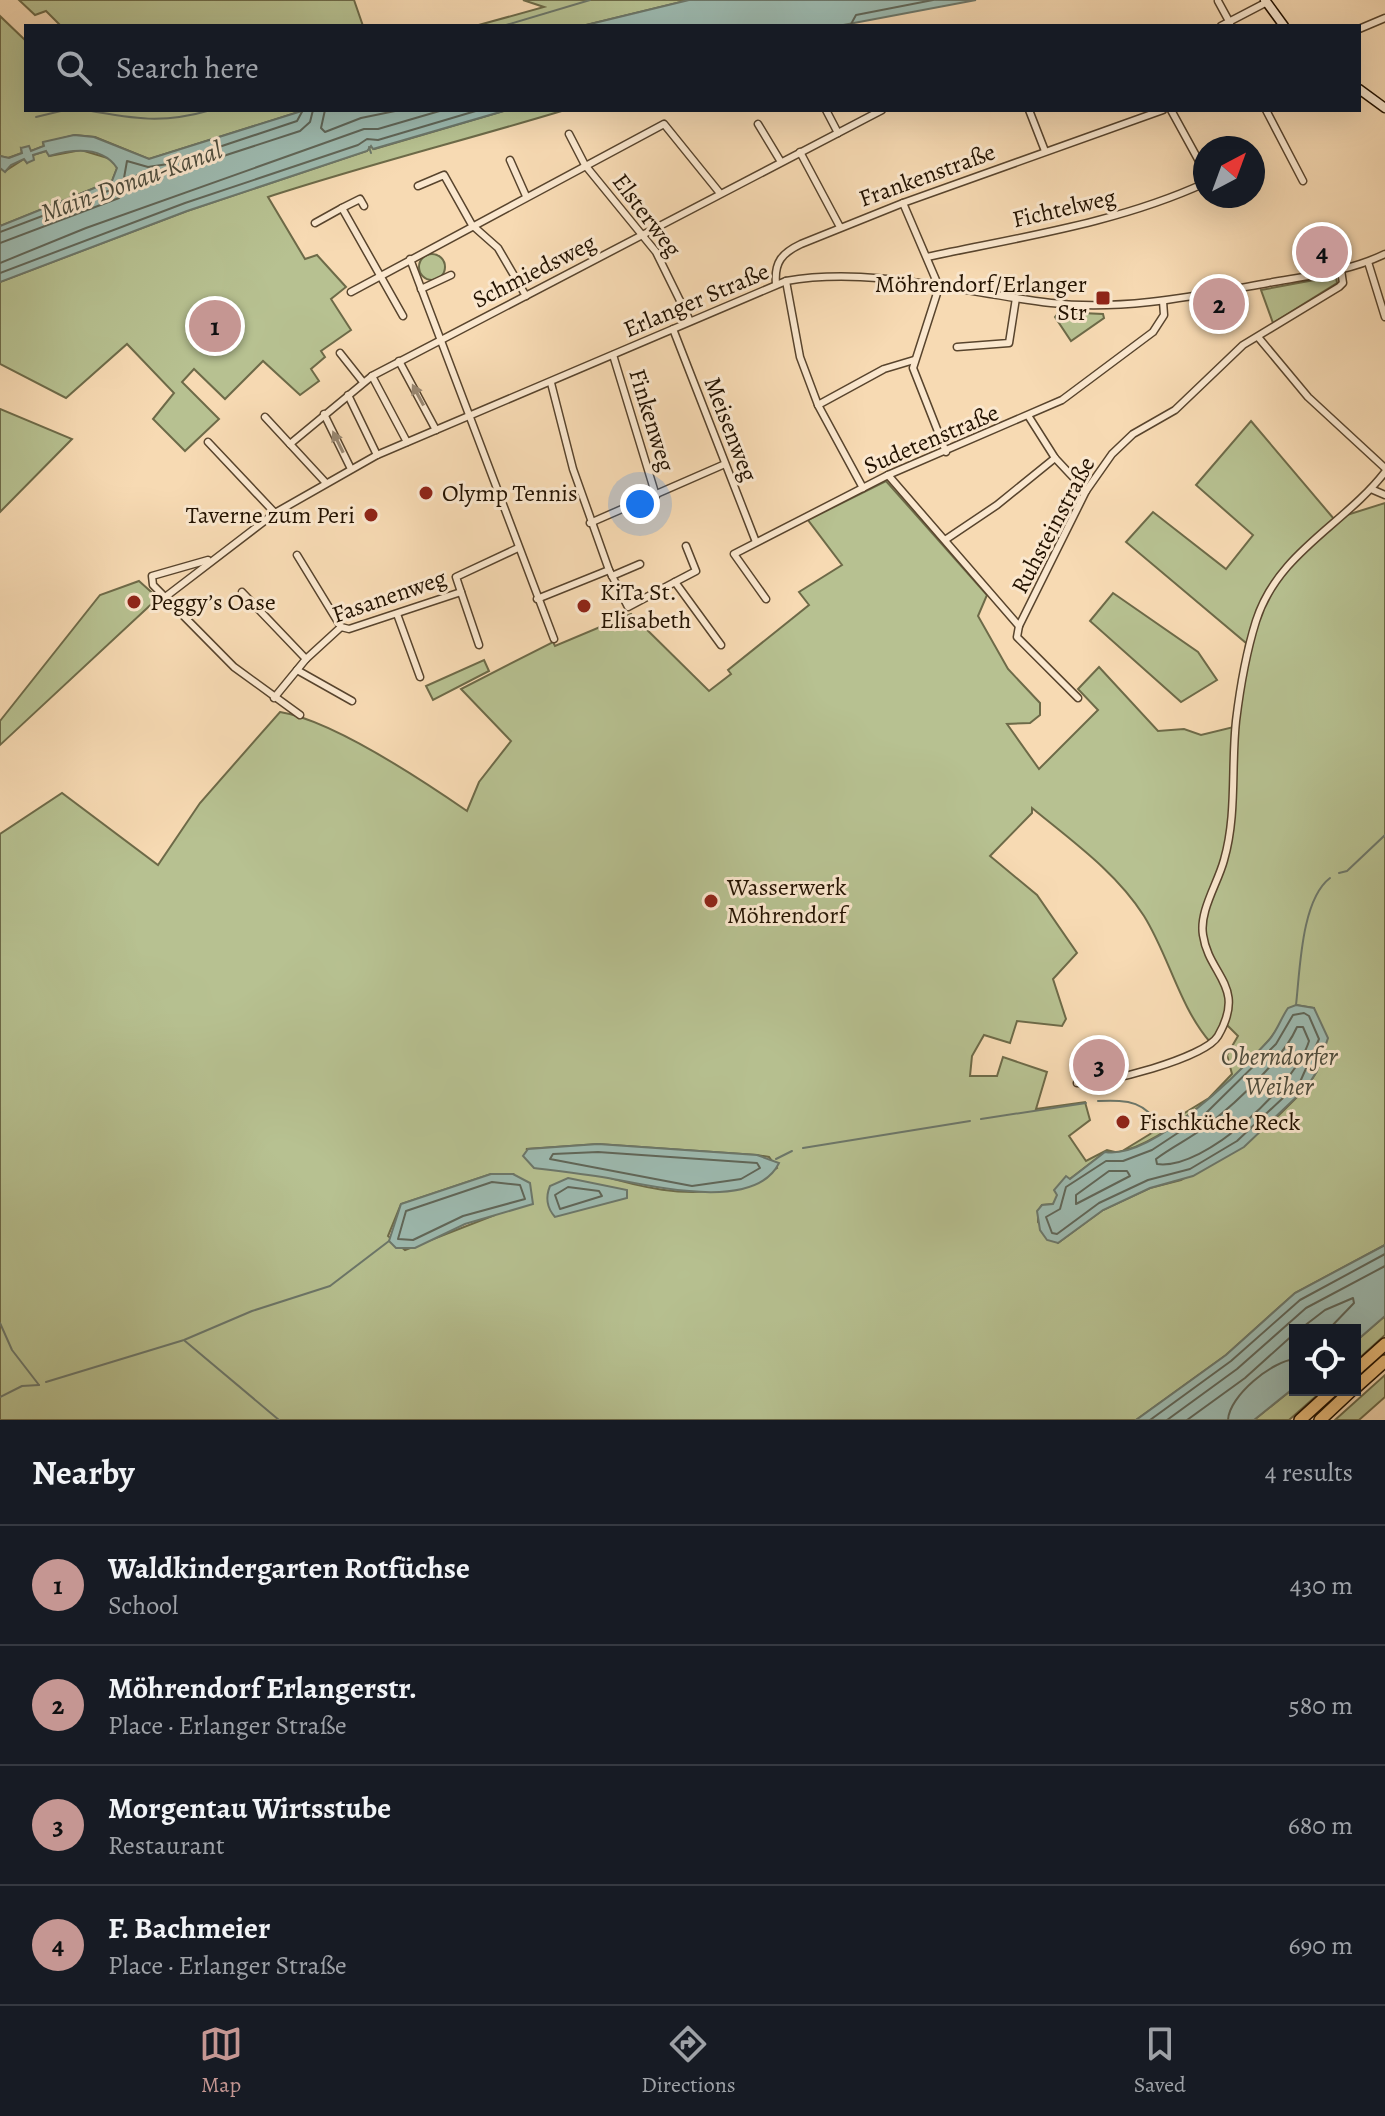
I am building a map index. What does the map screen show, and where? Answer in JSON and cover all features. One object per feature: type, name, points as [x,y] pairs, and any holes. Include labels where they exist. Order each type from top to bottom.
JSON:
[{"type":"highway","points":[[1361,1366],[1385,1344]]},
{"type":"highway","points":[[1361,1383],[1385,1361]]},
{"type":"highway","points":[[1300,1420],[1326,1396]]},
{"type":"highway","points":[[1320,1420],[1346,1396]]},
{"type":"street","points":[[1218,1],[1230,23]]},
{"type":"street","points":[[1227,24],[1266,1],[1283,24]]},
{"type":"street","points":[[1361,28],[1385,18]]},
{"type":"street","points":[[1361,90],[1385,108]]},
{"type":"street","points":[[827,112],[838,133]]},
{"type":"street","name":"Schmiedsweg","points":[[290,444],[372,376],[719,192],[878,112]]},
{"type":"street","points":[[1030,112],[1045,151]]},
{"type":"street","name":"Frankenstraße","points":[[776,284],[777,262],[786,251],[903,203],[1157,112]]},
{"type":"street","points":[[1172,112],[1193,150]]},
{"type":"street","points":[[1267,112],[1303,181]]},
{"type":"street","points":[[351,292],[664,124],[719,192]]},
{"type":"street","points":[[758,124],[781,162]]},
{"type":"street","name":"Elsterweg","points":[[569,134],[585,165],[642,233],[666,268],[690,321]]},
{"type":"street","points":[[800,152],[840,227]]},
{"type":"street","points":[[510,160],[526,196]]},
{"type":"street","points":[[418,186],[444,175],[472,225],[498,248],[526,296]]},
{"type":"street","name":"Fichtelweg","points":[[927,257],[1089,222],[1168,200],[1193,189]]},
{"type":"street","points":[[315,223],[360,199],[364,206]]},
{"type":"street","points":[[903,203],[939,287],[914,360],[915,378],[946,452]]},
{"type":"street","points":[[342,208],[403,316]]},
{"type":"street","name":"Erlanger Straße","points":[[209,560],[152,576],[153,585],[164,598],[209,560],[275,513],[377,455],[786,281],[838,275],[1087,305],[1163,301],[1341,270],[1385,254]]},
{"type":"street","points":[[410,259],[554,639]]},
{"type":"street","points":[[1368,262],[1385,317]]},
{"type":"street","name":"Ruhsteinstraße","points":[[1019,626],[1086,491],[1121,443],[1175,410],[1229,356],[1339,287],[1343,283],[1341,270]]},
{"type":"street","points":[[421,289],[451,275]]},
{"type":"street","points":[[786,281],[800,357],[818,405],[863,488]]},
{"type":"street","points":[[957,347],[1009,343],[1016,298]]},
{"type":"street","name":"Sudetenstraße","points":[[756,542],[888,475],[1029,417],[1090,382],[1153,332],[1164,315],[1163,301]]},
{"type":"street","name":"Meisenweg","points":[[673,329],[756,542]]},
{"type":"street","points":[[1077,1083],[1135,1072],[1202,1051],[1214,1042],[1224,1021],[1228,1001],[1225,980],[1208,951],[1202,932],[1228,842],[1236,733],[1248,654],[1271,586],[1306,544],[1371,489],[1385,470],[1306,395],[1258,337]]},
{"type":"street","points":[[340,353],[363,382]]},
{"type":"street","name":"Finkenweg","points":[[613,355],[656,496]]},
{"type":"street","points":[[818,405],[884,369],[914,360]]},
{"type":"street","points":[[399,361],[436,430]]},
{"type":"street","points":[[372,376],[407,442]]},
{"type":"street","points":[[551,383],[590,523],[628,607],[696,571],[686,546]]},
{"type":"street","points":[[348,395],[377,455]]},
{"type":"street","points":[[324,414],[351,469]]},
{"type":"street","points":[[265,417],[326,483]]},
{"type":"street","points":[[1029,417],[1055,458],[1086,491]]},
{"type":"street","points":[[208,442],[275,513]]},
{"type":"street","points":[[945,540],[997,505],[1055,458]]},
{"type":"street","points":[[590,523],[725,464]]},
{"type":"street","points":[[888,475],[1019,626],[1017,637],[1078,698]]},
{"type":"street","points":[[1371,489],[1385,495]]},
{"type":"street","points":[[756,542],[734,554],[766,599]]},
{"type":"street","name":"Fasanenweg","points":[[274,698],[306,659],[341,627],[349,629],[461,592],[456,577],[518,548]]},
{"type":"street","points":[[297,555],[341,627]]},
{"type":"street","points":[[537,599],[640,564]]},
{"type":"street","points":[[675,582],[721,645]]},
{"type":"street","points":[[242,592],[306,659]]},
{"type":"street","points":[[461,592],[479,645]]},
{"type":"street","points":[[164,598],[234,667],[300,715]]},
{"type":"street","points":[[397,614],[420,677]]},
{"type":"street","points":[[297,670],[352,701]]},
{"type":"green space","points":[[19,0],[354,0],[362,24],[59,24],[46,11],[35,15]]},
{"type":"green space","points":[[523,0],[689,0],[590,24],[482,24],[544,7]]},
{"type":"green space","points":[[0,16],[24,39],[24,112],[299,112],[149,159],[95,137],[75,135],[43,143],[44,146],[31,151],[21,148],[22,153],[8,158],[0,156]]},
{"type":"green space","points":[[500,112],[558,112],[268,197],[305,259],[317,255],[346,287],[331,299],[351,330],[321,351],[325,357],[311,369],[319,381],[300,395],[263,361],[225,399],[194,369],[182,382],[219,419],[185,451],[153,419],[174,393],[127,344],[66,398],[0,364],[0,282],[187,211],[367,151],[371,146],[374,149]]},
{"type":"green space","points":[[81,150],[111,159],[117,168],[112,181],[0,226],[0,168],[5,171],[24,159],[27,163],[33,155],[46,151],[50,156]]},
{"type":"green space","points":[[432,254],[441,258],[445,267],[441,276],[432,280],[423,276],[419,267],[423,258]]},
{"type":"green space","points":[[1336,276],[1337,283],[1273,323],[1261,290]]},
{"type":"green space","points":[[1059,312],[1103,314],[1104,318],[1071,341],[1055,317]]},
{"type":"green space","points":[[0,409],[72,439],[0,512]]},
{"type":"green space","points":[[1251,421],[1334,519],[1385,503],[1385,1245],[1295,1293],[1226,1355],[1136,1420],[0,1420],[0,834],[62,793],[158,865],[200,803],[280,712],[301,717],[350,739],[402,768],[467,811],[479,782],[511,741],[461,689],[553,642],[555,646],[631,614],[709,691],[731,674],[728,670],[809,605],[799,592],[842,565],[808,520],[886,481],[987,595],[978,616],[1008,669],[1040,703],[1040,715],[1030,723],[1007,724],[1039,769],[1098,710],[1078,689],[1099,667],[1158,731],[1184,729],[1201,735],[1238,726],[1246,643],[1126,542],[1153,512],[1226,569],[1253,535],[1196,485]],"holes":[[[1032,808],[1092,858],[1133,900],[1153,931],[1190,1013],[1210,1042],[1225,1023],[1238,1036],[1227,1055],[1232,1074],[1209,1098],[1123,1151],[1170,1128],[1217,1092],[1257,1054],[1296,1005],[1314,1008],[1317,1071],[1307,1087],[1279,1115],[1248,1140],[1181,1180],[1150,1188],[1103,1210],[1058,1243],[1038,1222],[1038,1211],[1042,1205],[1053,1204],[1070,1179],[1105,1152],[1113,1151],[1107,1150],[1086,1161],[1069,1136],[1090,1120],[1085,1102],[1036,1109],[1047,1072],[1003,1057],[997,1076],[970,1076],[972,1056],[984,1035],[1010,1043],[1017,1021],[1062,1026],[1066,1019],[1053,979],[1077,953],[1037,895],[990,856],[1032,813]],[[598,1144],[757,1155],[769,1157],[777,1168],[748,1183],[717,1190],[685,1192],[620,1181],[526,1149]],[[491,1174],[513,1174],[495,1215],[405,1250],[388,1236],[401,1204]]]},
{"type":"green space","points":[[139,581],[158,598],[0,745],[0,721],[100,595]]},
{"type":"green space","points":[[1113,593],[1198,652],[1217,680],[1181,702],[1090,621]]},
{"type":"green space","points":[[484,660],[489,671],[433,700],[426,686]]},
{"type":"green space","points":[[1385,1316],[1385,1335],[1361,1357],[1361,1337]]},
{"type":"green space","points":[[1385,1375],[1385,1397],[1359,1420],[1335,1420]]},
{"type":"green space","points":[[1289,1392],[1289,1396],[1316,1396],[1289,1420],[1254,1420]]},
{"type":"water","points":[[689,0],[976,0],[849,24],[590,24]]},
{"type":"water","name":"Main-Donau-Kanal","points":[[299,112],[500,112],[373,149],[371,146],[367,151],[187,211],[0,282],[0,226],[112,181],[117,168],[111,161],[95,153],[77,151],[49,156],[46,151],[33,155],[34,160],[27,163],[24,159],[11,165],[5,172],[0,168],[0,156],[9,158],[22,153],[21,148],[29,146],[31,151],[44,146],[43,142],[74,135],[94,137],[149,159]]},
{"type":"water","name":"Oberndorfer Weiher","points":[[1296,1005],[1314,1008],[1328,1038],[1317,1071],[1307,1087],[1244,1147],[1193,1176],[1150,1188],[1103,1210],[1058,1243],[1047,1240],[1040,1230],[1037,1211],[1042,1205],[1053,1204],[1057,1195],[1054,1190],[1066,1176],[1070,1179],[1105,1152],[1124,1151],[1146,1143],[1193,1112],[1255,1055],[1272,1036],[1288,1008]]},
{"type":"water","points":[[598,1144],[757,1155],[779,1163],[766,1178],[748,1187],[725,1192],[700,1192],[534,1168],[523,1156],[528,1149]]},
{"type":"water","points":[[491,1174],[513,1174],[530,1183],[533,1204],[465,1224],[415,1248],[396,1248],[389,1241],[401,1204]]},
{"type":"water","points":[[568,1178],[627,1190],[627,1198],[555,1217],[548,1203],[548,1190],[550,1186]]},
{"type":"water","points":[[1385,1245],[1385,1316],[1361,1337],[1361,1324],[1289,1324],[1289,1392],[1254,1420],[1136,1420],[1226,1355],[1295,1293]]},
{"type":"waterway","points":[[510,24],[590,0]]},
{"type":"waterway","points":[[36,117],[57,112]]},
{"type":"waterway","points":[[97,112],[149,119],[202,112]]},
{"type":"waterway","points":[[369,147],[371,153]]},
{"type":"waterway","points":[[1339,873],[1347,871],[1385,835]]},
{"type":"waterway","points":[[1296,1005],[1308,919],[1320,888],[1330,878]]},
{"type":"waterway","points":[[1098,1101],[1136,1104],[1164,1129]]},
{"type":"waterway","points":[[981,1119],[1086,1103]]},
{"type":"waterway","points":[[803,1148],[970,1121]]},
{"type":"waterway","points":[[776,1159],[792,1151]]},
{"type":"waterway","points":[[46,1382],[184,1340],[252,1311],[330,1286],[389,1241]]},
{"type":"waterway","points":[[0,1323],[12,1350],[39,1385]]},
{"type":"waterway","points":[[185,1341],[279,1420]]},
{"type":"waterway","points":[[0,1397],[22,1386],[39,1385]]},
{"type":"place","name":"F. Bachmeier","points":[[1322,252]]},
{"type":"place","name":"Möhrendorf/Erlanger Str","points":[[1103,298]]},
{"type":"place","name":"Möhrendorf Erlangerstr.","points":[[1219,304]]},
{"type":"place","name":"Waldkindergarten Rotfüchse","points":[[215,326]]},
{"type":"place","name":"Olymp Tennis","points":[[426,493]]},
{"type":"place","name":"Taverne zum Peri","points":[[371,515]]},
{"type":"place","name":"Peggy’s Oase","points":[[134,602]]},
{"type":"place","name":"KiTa St. Elisabeth","points":[[584,606]]},
{"type":"place","name":"Wasserwerk Möhrendorf","points":[[711,901]]},
{"type":"place","name":"Morgentau Wirtsstube","points":[[1099,1065]]},
{"type":"place","name":"Fischküche Reck","points":[[1123,1122]]}]
